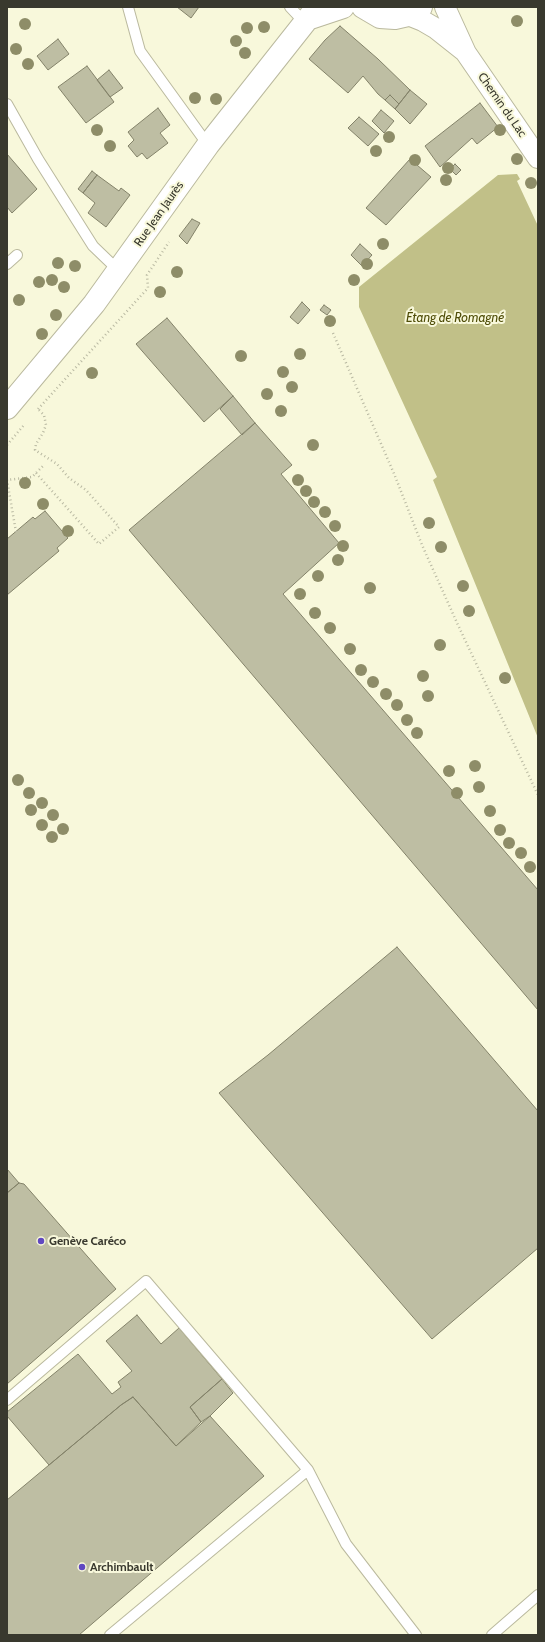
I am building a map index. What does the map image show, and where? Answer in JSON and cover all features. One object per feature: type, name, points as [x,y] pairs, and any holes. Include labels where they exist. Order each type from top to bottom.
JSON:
[{"type":"street","points":[[311,16],[343,7]]},
{"type":"street","points":[[363,7],[380,17],[395,18],[415,11]]},
{"type":"street","name":"Chemin du Lac","points":[[445,7],[466,53],[538,158]]},
{"type":"street","name":"Chemin du Lac","points":[[415,11],[423,21],[435,28],[466,53]]},
{"type":"street","name":"Rue Jean Jaurès","points":[[7,408],[94,304],[208,145],[311,16]]},
{"type":"lane","points":[[128,7],[140,51],[208,145]]},
{"type":"lane","points":[[290,7],[311,16]]},
{"type":"lane","points":[[7,104],[38,159],[93,246],[119,271]]},
{"type":"lane","points":[[7,264],[17,255]]},
{"type":"lane","points":[[7,1400],[146,1281],[308,1470],[346,1544],[416,1635]]},
{"type":"lane","points":[[110,1635],[308,1470]]},
{"type":"lane","points":[[492,1635],[538,1595]]},
{"type":"path","points":[[34,414],[148,288],[146,275],[170,240]]},
{"type":"path","points":[[333,333],[455,619],[538,795]]},
{"type":"path","points":[[36,473],[99,544],[119,528],[86,490],[69,478],[57,464],[35,450],[36,444],[46,425],[44,414],[38,409]]},
{"type":"path","points":[[7,445],[25,425]]},
{"type":"path","points":[[16,532],[7,480],[32,477],[42,466]]},
{"type":"water","name":"Étang de Romagné","points":[[517,174],[520,179],[517,181],[538,226],[538,738],[433,480],[437,477],[359,307],[359,287],[498,175]]},
{"type":"building","points":[[177,7],[199,7],[191,18]]},
{"type":"building","points":[[340,26],[378,59],[410,90],[399,104],[390,95],[385,100],[363,76],[348,93],[309,59],[325,40]]},
{"type":"building","points":[[58,39],[69,54],[48,70],[37,56]]},
{"type":"building","points":[[87,66],[114,102],[86,123],[58,87]]},
{"type":"building","points":[[109,70],[123,88],[110,97],[97,80]]},
{"type":"building","points":[[410,90],[427,104],[410,124],[395,109]]},
{"type":"building","points":[[390,95],[399,104],[395,109],[385,100]]},
{"type":"building","points":[[480,103],[498,127],[477,144],[472,138],[440,167],[425,146]]},
{"type":"building","points":[[158,108],[170,125],[160,133],[168,143],[147,159],[142,153],[137,157],[128,146],[134,140],[128,132]]},
{"type":"building","points":[[381,110],[394,121],[384,133],[372,121]]},
{"type":"building","points":[[359,117],[379,134],[368,146],[348,128]]},
{"type":"building","points":[[7,154],[37,189],[12,213],[7,207]]},
{"type":"building","points":[[410,159],[431,177],[386,225],[366,208]]},
{"type":"building","points":[[455,164],[461,170],[456,175],[450,169]]},
{"type":"building","points":[[92,171],[97,175],[83,193],[78,189]]},
{"type":"building","points":[[97,175],[119,191],[121,188],[130,195],[106,227],[88,213],[95,203],[83,193]]},
{"type":"building","points":[[192,219],[200,223],[187,244],[179,236]]},
{"type":"building","points":[[360,244],[372,255],[362,266],[351,255]]},
{"type":"building","points":[[302,302],[310,310],[298,324],[290,317]]},
{"type":"building","points":[[324,305],[331,310],[327,315],[320,310]]},
{"type":"building","points":[[167,318],[233,396],[204,422],[136,344]]},
{"type":"building","points":[[233,396],[255,423],[242,435],[220,409]]},
{"type":"building","points":[[255,423],[292,465],[281,474],[339,543],[283,594],[538,890],[538,1010],[129,530]]},
{"type":"building","points":[[45,511],[68,538],[57,548],[59,551],[7,595],[7,539],[33,517],[35,519]]},
{"type":"building","points":[[397,947],[538,1111],[538,1248],[432,1339],[219,1093],[268,1055]]},
{"type":"building","points":[[7,1169],[19,1183],[7,1193]]},
{"type":"building","name":"Genève Caréco","points":[[19,1183],[24,1184],[116,1289],[7,1384],[7,1193]]},
{"type":"building","points":[[137,1315],[161,1344],[179,1328],[222,1379],[190,1407],[201,1422],[176,1446],[133,1397],[121,1405],[49,1465],[7,1416],[7,1412],[78,1354],[112,1394],[121,1387],[118,1382],[132,1371],[106,1341]]},
{"type":"building","points":[[222,1379],[233,1393],[210,1416],[201,1422],[190,1407]]},
{"type":"building","name":"Archimbault","points":[[133,1397],[176,1446],[210,1416],[264,1476],[79,1635],[7,1635],[7,1500],[121,1405]]},
{"type":"place","name":"Genève Caréco","points":[[41,1241]]},
{"type":"place","name":"Archimbault","points":[[82,1567]]}]
